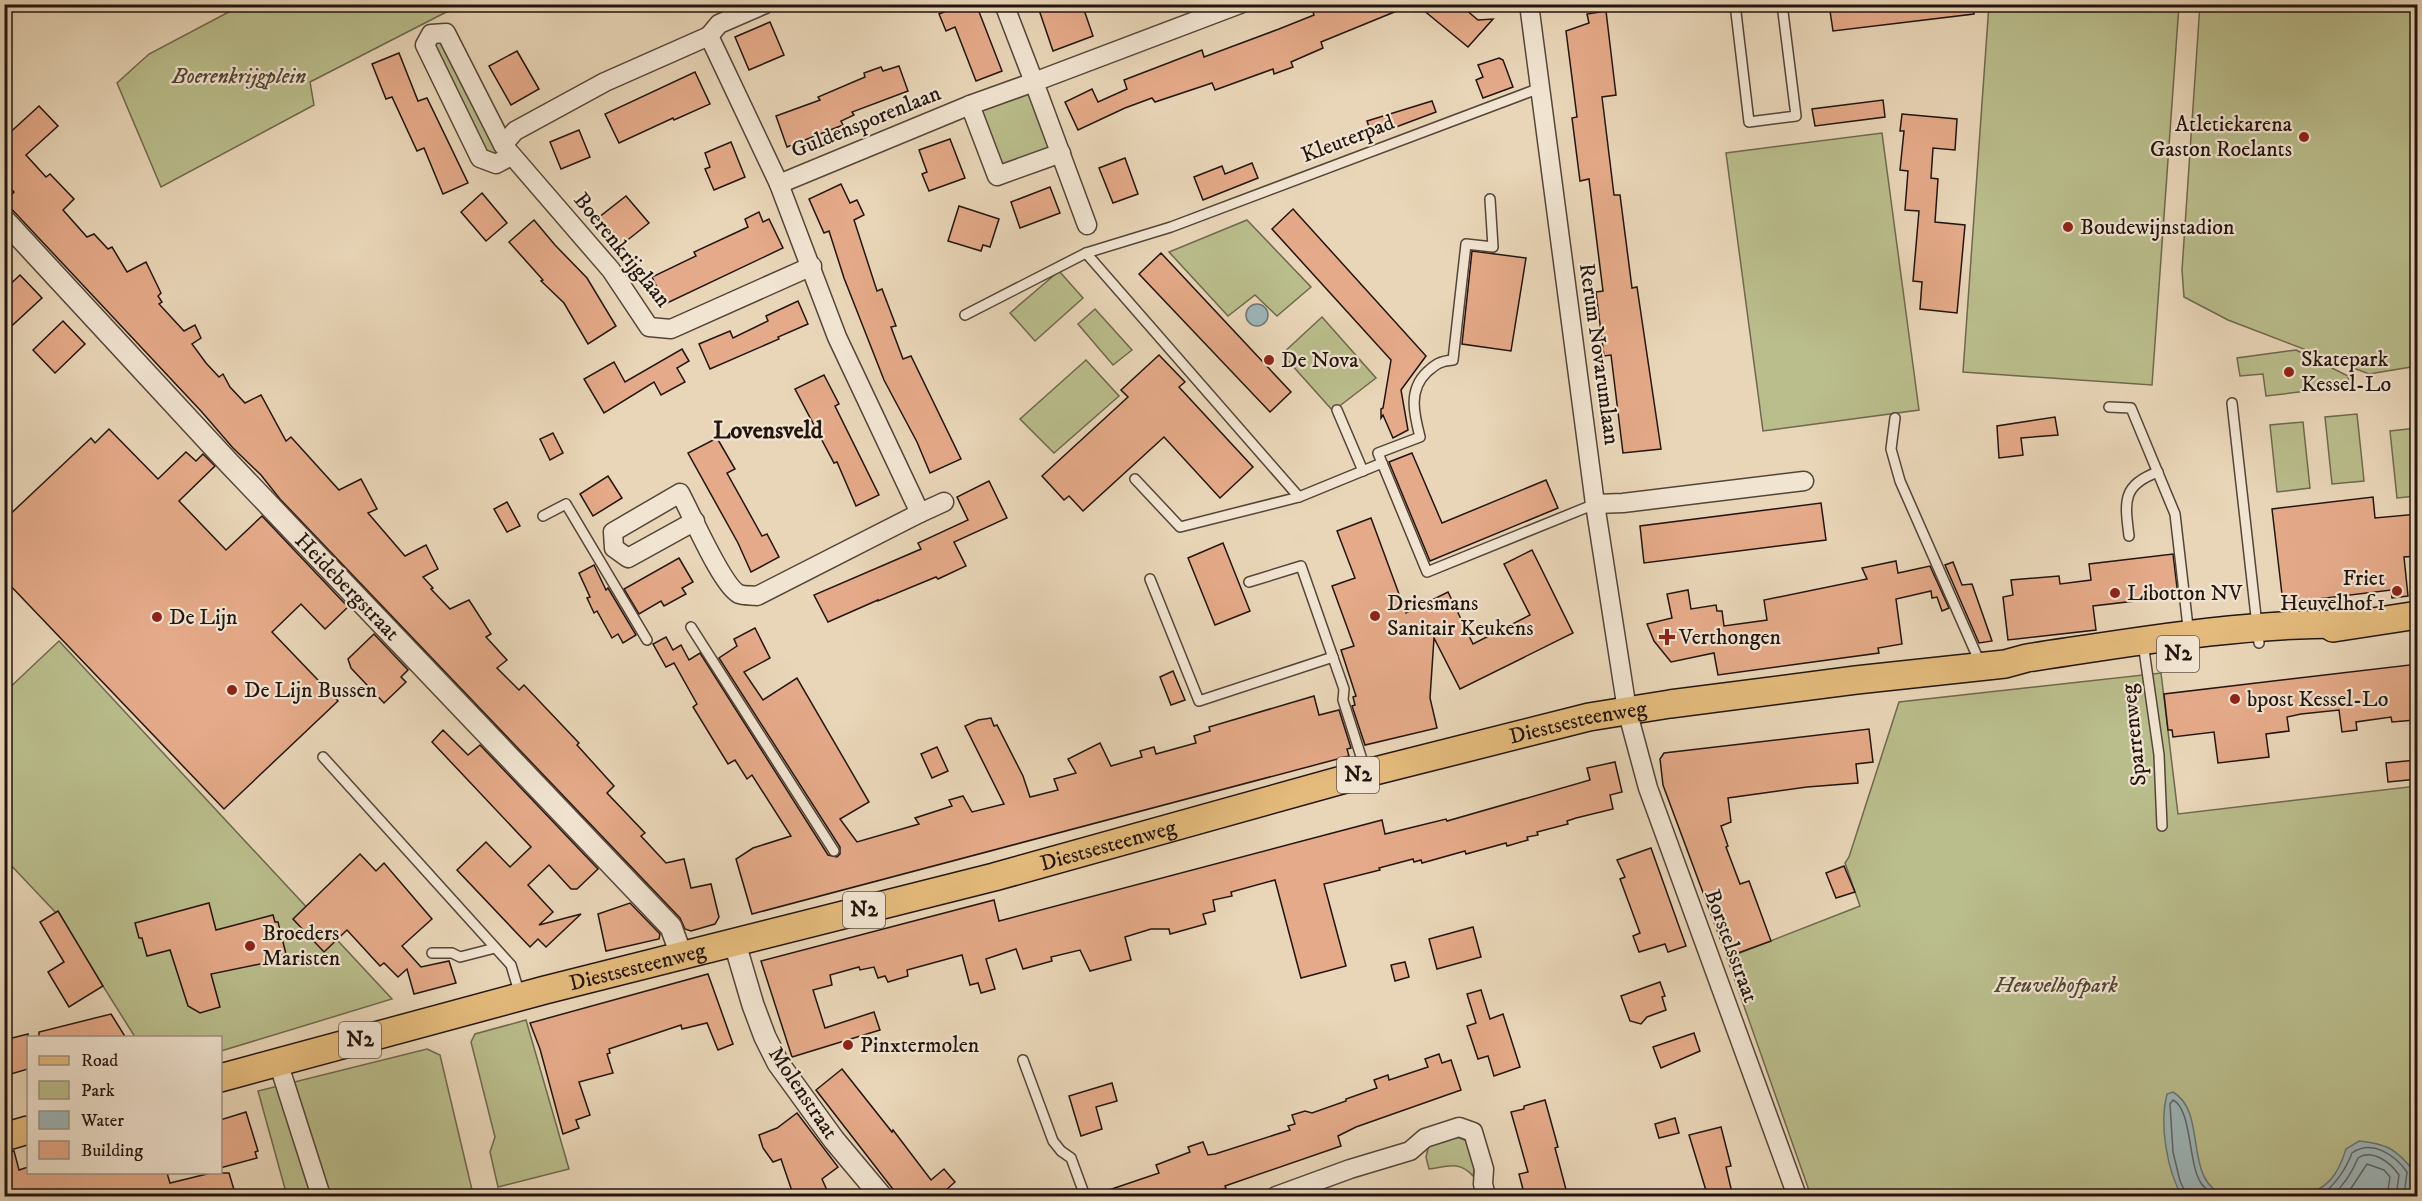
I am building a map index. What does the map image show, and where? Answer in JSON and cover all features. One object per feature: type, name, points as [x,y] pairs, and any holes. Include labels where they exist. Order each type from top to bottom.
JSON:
[{"type":"main road","name":"Diestsesteenweg","points":[[222,1077],[521,997],[994,877],[1366,773],[1589,717],[1856,680],[1994,666],[2029,666],[2144,649],[2418,615]]},
{"type":"main road","points":[[4,1137],[27,1131]]},
{"type":"street","name":"Boerenkrijglaan","points":[[765,4],[719,24],[709,36],[605,82],[507,141],[495,164],[480,158],[425,45],[431,33],[446,33],[507,141],[611,270],[649,327],[670,329],[812,266]]},
{"type":"street","points":[[1004,4],[1087,225]]},
{"type":"street","name":"Guldensporenlaan","points":[[779,184],[970,105],[1240,4]]},
{"type":"street","name":"Rerum Novarumlaan","points":[[1529,4],[1595,504],[1627,710]]},
{"type":"street","points":[[709,36],[779,184],[837,337],[920,513]]},
{"type":"street","name":"Guldensporenlaan","points":[[970,105],[997,176],[1061,153]]},
{"type":"street","name":"Heidebergstraat","points":[[4,220],[236,470],[671,927],[682,957]]},
{"type":"street","points":[[1595,504],[1623,503],[1804,481]]},
{"type":"street","points":[[694,521],[628,558],[606,552],[613,531],[680,493],[727,584],[740,594],[757,596],[944,502]]},
{"type":"street","name":"Borstelsstraat","points":[[1627,710],[1648,788],[1797,1197]]},
{"type":"street","name":"Molenstraat","points":[[735,944],[753,1005],[778,1063],[834,1140],[881,1197]]},
{"type":"street","points":[[278,1062],[321,1197]]},
{"type":"street","points":[[1276,1197],[1350,1169],[1410,1151],[1425,1138],[1459,1127],[1473,1132],[1484,1169],[1483,1184],[1486,1197]]},
{"type":"lane","points":[[1735,4],[1749,122],[1796,116],[1782,4]]},
{"type":"lane","name":"Kleuterpad","points":[[965,315],[1086,253],[1171,227],[1540,88]]},
{"type":"lane","points":[[1490,199],[1493,247],[1466,244],[1452,360],[1440,361],[1420,379],[1413,396],[1420,436],[1378,453],[1427,572],[1595,504]]},
{"type":"lane","points":[[1086,253],[1299,497]]},
{"type":"lane","points":[[2232,403],[2258,635]]},
{"type":"lane","points":[[2109,407],[2131,408],[2175,514],[2191,643]]},
{"type":"lane","points":[[1337,410],[1363,471]]},
{"type":"lane","points":[[1895,418],[1890,449],[1900,481],[1994,666]]},
{"type":"lane","points":[[1135,479],[1180,526],[1299,497],[1382,463]]},
{"type":"lane","points":[[2129,537],[2126,509],[2129,490],[2142,478],[2158,472]]},
{"type":"lane","points":[[543,516],[566,504],[606,552],[647,640]]},
{"type":"lane","points":[[1249,582],[1301,566],[1344,689],[1343,700],[1366,773]]},
{"type":"lane","points":[[1150,579],[1199,701],[1333,657]]},
{"type":"lane","points":[[691,627],[834,851]]},
{"type":"lane","name":"Sparrenweg","points":[[2144,649],[2159,755],[2162,826]]},
{"type":"lane","points":[[323,758],[511,965],[521,997]]},
{"type":"lane","points":[[432,953],[452,953],[460,957],[495,948]]},
{"type":"lane","points":[[1023,1060],[1053,1141],[1071,1158],[1085,1197]]},
{"type":"green space","name":"Boudewijnstadion","points":[[1989,4],[2179,5],[2152,385],[1963,372]]},
{"type":"green space","name":"Atletiekarena Gaston Roelants","points":[[2200,4],[2417,5],[2417,366],[2369,374],[2228,320],[2184,297],[2182,270]]},
{"type":"green space","name":"Boerenkrijgplein","points":[[242,5],[460,5],[310,82],[314,105],[161,187],[117,83],[149,54]]},
{"type":"green space","points":[[440,38],[499,153],[490,159],[431,45]]},
{"type":"green space","points":[[1034,82],[1061,153],[997,176],[970,105]]},
{"type":"green space","points":[[1882,133],[1919,410],[1763,431],[1726,153]]},
{"type":"green space","points":[[1247,220],[1311,287],[1277,316],[1255,295],[1228,316],[1169,252]]},
{"type":"green space","points":[[1059,271],[1083,298],[1035,341],[1010,313]]},
{"type":"green space","points":[[1095,309],[1132,350],[1113,365],[1078,324]]},
{"type":"green space","points":[[1322,317],[1376,378],[1333,411],[1282,354]]},
{"type":"green space","name":"Skatepark Kessel-Lo","points":[[2296,350],[2348,376],[2350,386],[2266,396],[2263,374],[2240,376],[2237,358]]},
{"type":"green space","points":[[1086,360],[1119,396],[1054,453],[1020,419]]},
{"type":"green space","points":[[2357,414],[2364,481],[2332,484],[2325,417]]},
{"type":"green space","points":[[2303,422],[2310,488],[2277,492],[2270,425]]},
{"type":"green space","points":[[2417,428],[2417,496],[2397,498],[2390,431]]},
{"type":"green space","points":[[59,641],[392,999],[222,1051],[222,1036],[134,1036],[59,916],[5,859],[5,692]]},
{"type":"green space","name":"Heuvelhofpark","points":[[2161,673],[2178,814],[2417,786],[2417,1196],[1811,1196],[1727,958],[1860,906],[1845,863],[1849,857],[1899,702]]},
{"type":"green space","points":[[526,1020],[569,1169],[498,1187],[490,1152],[495,1137],[471,1042],[475,1034]]},
{"type":"green space","points":[[427,1049],[440,1055],[473,1194],[462,1196],[287,1196],[258,1091]]},
{"type":"green space","points":[[1455,1136],[1467,1141],[1475,1167],[1473,1176],[1457,1166],[1429,1169],[1426,1157],[1429,1144]]},
{"type":"water","points":[[1257,304],[1265,307],[1268,315],[1265,323],[1257,326],[1249,323],[1246,315],[1249,307]]},
{"type":"water","points":[[2173,1092],[2184,1102],[2190,1115],[2204,1177],[2213,1188],[2227,1196],[2182,1196],[2172,1174],[2164,1132],[2167,1094]]},
{"type":"water","points":[[2359,1141],[2384,1146],[2396,1152],[2407,1163],[2413,1170],[2412,1192],[2408,1196],[2301,1196],[2318,1189],[2331,1180],[2346,1149]]},
{"type":"building","points":[[964,4],[976,4],[1002,71],[976,81],[955,27],[946,31],[939,14]]},
{"type":"building","points":[[1037,4],[1082,4],[1093,36],[1053,51]]},
{"type":"building","points":[[1323,4],[1409,6],[1321,42],[1323,48],[1291,62],[1293,67],[1274,74],[1273,69],[1215,90],[1212,83],[1155,102],[1152,98],[1078,130],[1065,102],[1092,89],[1098,102],[1127,89],[1124,80],[1202,50],[1204,57],[1279,29],[1314,15],[1312,9]]},
{"type":"building","points":[[1416,4],[1459,4],[1478,20],[1493,19],[1468,47]]},
{"type":"building","points":[[1829,4],[1974,4],[1974,14],[1833,31]]},
{"type":"building","points":[[1606,11],[1616,95],[1602,97],[1614,195],[1620,195],[1632,288],[1637,287],[1661,449],[1623,453],[1611,355],[1604,356],[1596,292],[1603,291],[1589,179],[1580,181],[1572,118],[1577,117],[1566,31],[1589,23],[1587,14]]},
{"type":"building","points":[[770,22],[784,55],[749,70],[735,37]]},
{"type":"building","points":[[517,51],[539,89],[511,105],[489,66]]},
{"type":"building","points":[[399,53],[418,101],[427,98],[468,183],[443,194],[424,148],[417,151],[392,97],[386,99],[372,64]]},
{"type":"building","points":[[1499,58],[1503,60],[1513,87],[1483,98],[1476,80],[1483,77],[1478,65]]},
{"type":"building","points":[[899,66],[908,91],[852,112],[854,115],[841,121],[843,125],[787,147],[776,116],[820,100],[818,97],[865,77],[864,73],[881,67],[883,71]]},
{"type":"building","points":[[695,72],[710,104],[619,143],[605,114]]},
{"type":"building","points":[[1883,100],[1885,117],[1815,126],[1812,109]]},
{"type":"building","points":[[1432,101],[1436,112],[1372,136],[1367,121]]},
{"type":"building","points":[[39,106],[58,126],[26,155],[46,177],[50,174],[74,199],[63,210],[87,237],[94,234],[108,249],[112,247],[127,272],[146,262],[161,293],[158,296],[162,302],[159,304],[184,331],[195,325],[201,338],[192,344],[206,363],[219,377],[223,374],[230,387],[245,403],[261,395],[286,441],[291,437],[339,490],[361,479],[377,509],[368,513],[405,556],[426,545],[438,569],[423,577],[433,588],[431,589],[450,609],[469,600],[491,634],[486,637],[507,660],[497,668],[519,690],[524,685],[579,743],[577,745],[614,786],[607,793],[645,833],[641,836],[666,863],[684,859],[691,888],[711,884],[719,917],[715,924],[691,931],[685,929],[680,918],[280,499],[261,475],[233,448],[5,202],[14,192],[4,182],[4,138]]},
{"type":"building","points":[[1902,114],[1957,119],[1955,150],[1933,148],[1931,178],[1938,179],[1935,222],[1965,225],[1957,313],[1920,309],[1922,282],[1913,281],[1919,211],[1905,210],[1908,171],[1900,170],[1904,131],[1900,131]]},
{"type":"building","points":[[579,130],[590,157],[561,169],[550,142]]},
{"type":"building","points":[[950,139],[965,178],[929,191],[922,174],[927,172],[919,150]]},
{"type":"building","points":[[731,142],[745,177],[714,190],[705,169],[710,167],[705,153]]},
{"type":"building","points":[[1125,158],[1138,194],[1113,203],[1099,168]]},
{"type":"building","points":[[1252,163],[1258,178],[1203,200],[1194,177],[1222,166],[1225,174]]},
{"type":"building","points":[[841,184],[850,203],[857,200],[864,215],[854,220],[877,291],[882,289],[896,326],[891,327],[903,359],[911,356],[961,459],[930,473],[917,442],[884,380],[844,278],[829,231],[824,233],[809,199]]},
{"type":"building","points":[[1050,187],[1060,213],[1020,228],[1011,202]]},
{"type":"building","points":[[482,193],[507,223],[486,241],[461,212]]},
{"type":"building","points":[[626,196],[649,223],[620,246],[598,218]]},
{"type":"building","points":[[959,206],[999,219],[990,247],[983,245],[981,251],[948,241]]},
{"type":"building","points":[[1293,209],[1426,356],[1401,390],[1408,430],[1393,438],[1383,415],[1381,418],[1391,360],[1272,229]]},
{"type":"building","points":[[759,212],[763,222],[769,219],[783,248],[665,304],[652,277],[696,256],[694,252],[748,227],[745,219]]},
{"type":"building","points":[[534,220],[587,278],[616,326],[588,344],[564,303],[541,281],[543,280],[509,242]]},
{"type":"building","points":[[1472,251],[1526,258],[1511,351],[1462,344]]},
{"type":"building","points":[[1161,253],[1291,392],[1270,412],[1139,274]]},
{"type":"building","points":[[20,275],[42,298],[4,333],[4,290]]},
{"type":"building","points":[[798,301],[808,324],[710,369],[699,344],[730,331],[733,338],[768,321],[766,316]]},
{"type":"building","points":[[63,321],[85,344],[55,373],[33,350]]},
{"type":"building","points":[[682,349],[689,361],[677,368],[685,382],[661,395],[654,382],[604,413],[584,379],[614,362],[625,382]]},
{"type":"building","points":[[1159,355],[1185,382],[1179,387],[1253,467],[1220,498],[1164,437],[1083,511],[1069,496],[1064,500],[1042,476],[1128,397],[1121,390]]},
{"type":"building","points":[[824,375],[839,404],[835,406],[879,495],[856,506],[837,462],[834,463],[795,389]]},
{"type":"building","points":[[2055,417],[2058,435],[2021,438],[2023,455],[1999,458],[1997,426]]},
{"type":"building","name":"De Lijn","points":[[109,429],[158,479],[186,452],[196,461],[203,454],[215,466],[179,501],[226,550],[262,516],[348,607],[325,629],[301,604],[272,632],[338,701],[224,809],[4,579],[4,520],[91,438],[95,443]]},
{"type":"building","points":[[553,433],[563,453],[550,460],[540,439]]},
{"type":"building","points":[[717,438],[735,469],[727,473],[762,536],[767,534],[779,557],[751,572],[738,543],[688,453]]},
{"type":"building","points":[[1412,453],[1442,523],[1546,480],[1558,508],[1430,561],[1389,462]]},
{"type":"building","points":[[608,476],[622,498],[593,516],[580,494]]},
{"type":"building","points":[[989,481],[1007,518],[954,542],[966,566],[828,622],[814,595],[921,549],[918,543],[968,520],[957,497]]},
{"type":"building","points":[[2373,497],[2375,518],[2418,514],[2418,556],[2404,557],[2408,596],[2392,598],[2391,590],[2283,603],[2272,509]]},
{"type":"building","points":[[507,502],[520,526],[507,532],[494,509]]},
{"type":"building","points":[[1821,503],[1826,540],[1644,563],[1640,526]]},
{"type":"building","points":[[1371,518],[1406,613],[1448,592],[1473,644],[1530,615],[1504,564],[1532,550],[1573,633],[1460,689],[1434,638],[1430,698],[1437,728],[1365,745],[1352,706],[1355,705],[1353,697],[1356,696],[1341,650],[1354,646],[1332,586],[1355,578],[1337,531]]},
{"type":"building","points":[[1223,543],[1250,611],[1215,625],[1188,558]]},
{"type":"building","points":[[2173,554],[2178,596],[2093,606],[2096,630],[2008,640],[2003,597],[2013,595],[2011,580],[2059,576],[2060,584],[2091,580],[2089,564]]},
{"type":"building","points":[[679,558],[693,582],[682,588],[686,594],[664,606],[661,601],[639,614],[624,589]]},
{"type":"building","points":[[1896,561],[1898,573],[1930,566],[1949,608],[1942,611],[1937,597],[1932,598],[1931,591],[1896,599],[1902,644],[1878,648],[1879,653],[1718,675],[1714,653],[1671,662],[1654,641],[1647,624],[1672,618],[1667,594],[1688,590],[1691,609],[1716,605],[1717,611],[1722,611],[1724,626],[1767,620],[1764,600],[1867,579],[1862,568]]},
{"type":"building","points":[[1953,562],[1962,585],[1972,584],[1992,641],[1979,643],[1945,565]]},
{"type":"building","points":[[594,565],[606,590],[608,588],[636,635],[623,643],[618,634],[612,638],[597,611],[594,613],[587,598],[590,597],[579,573]]},
{"type":"building","points":[[755,628],[770,658],[744,672],[763,700],[797,678],[869,802],[840,819],[857,842],[919,824],[915,818],[952,806],[949,800],[963,796],[972,812],[1004,804],[965,726],[978,720],[991,718],[994,726],[997,725],[1023,776],[1030,797],[1058,790],[1054,779],[1076,773],[1068,759],[1100,743],[1111,766],[1142,757],[1140,751],[1154,747],[1156,754],[1196,743],[1194,736],[1210,731],[1209,727],[1314,696],[1319,715],[1339,710],[1351,748],[1347,749],[1349,756],[752,914],[736,859],[753,848],[791,836],[752,775],[747,779],[735,760],[728,764],[693,707],[697,704],[674,663],[666,667],[653,644],[666,637],[673,650],[681,645],[689,660],[700,653],[828,855],[837,857],[840,854],[840,847],[719,658],[737,646],[734,639]]},
{"type":"building","points":[[374,634],[408,670],[401,677],[406,682],[384,703],[351,668],[348,659]]},
{"type":"building","points":[[2418,664],[2418,702],[2414,702],[2415,720],[2392,722],[2391,717],[2356,722],[2357,730],[2342,732],[2339,710],[2287,717],[2289,731],[2266,734],[2269,757],[2218,763],[2214,732],[2173,737],[2172,730],[2168,730],[2164,694]]},
{"type":"building","points":[[1173,671],[1185,700],[1171,705],[1160,677]]},
{"type":"building","points":[[1869,729],[1873,762],[1856,764],[1858,783],[1807,787],[1728,798],[1731,822],[1721,826],[1728,846],[1726,847],[1740,884],[1749,881],[1771,941],[1727,957],[1663,785],[1660,759],[1664,753]]},
{"type":"building","points":[[443,730],[468,755],[480,745],[598,869],[577,889],[571,889],[549,865],[528,885],[553,912],[539,925],[581,914],[546,947],[538,939],[530,947],[457,870],[486,842],[510,867],[531,847],[432,742]]},
{"type":"building","points":[[937,747],[948,771],[932,778],[921,754]]},
{"type":"building","points":[[2416,760],[2418,779],[2388,782],[2386,763]]},
{"type":"building","points":[[1615,762],[1622,792],[1610,795],[1613,809],[1567,821],[1568,824],[1537,832],[1538,835],[1527,837],[1528,840],[1507,846],[1506,843],[1466,854],[1465,851],[1422,863],[1421,860],[1414,862],[1413,859],[1324,884],[1346,966],[1301,978],[1275,880],[1231,892],[1232,896],[1213,900],[1215,911],[1203,914],[1206,924],[1170,934],[1169,929],[1151,929],[1125,937],[1131,960],[1090,971],[1080,950],[1051,957],[1052,961],[1023,969],[1016,949],[986,959],[995,989],[981,993],[978,983],[970,985],[962,955],[907,970],[908,976],[888,982],[885,976],[878,978],[874,967],[860,970],[859,967],[830,975],[832,985],[813,990],[825,1028],[874,1012],[880,1030],[792,1057],[761,961],[994,900],[999,921],[1382,820],[1385,834],[1446,819],[1447,821],[1590,780],[1587,768]]},
{"type":"building","points":[[1651,848],[1686,946],[1668,952],[1665,944],[1639,952],[1633,936],[1640,933],[1620,879],[1625,877],[1617,860]]},
{"type":"building","points":[[360,854],[376,871],[384,863],[432,919],[402,946],[421,967],[449,961],[456,983],[414,994],[407,969],[398,977],[384,963],[380,966],[347,930],[324,952],[293,919]]},
{"type":"building","points":[[1844,866],[1855,892],[1836,898],[1826,873]]},
{"type":"building","points":[[209,903],[216,930],[273,915],[275,922],[278,922],[286,954],[269,959],[270,962],[211,974],[220,1007],[200,1013],[188,1006],[170,950],[147,956],[135,923]]},
{"type":"building","points":[[630,903],[660,934],[659,939],[606,951],[598,914]]},
{"type":"building","points":[[58,911],[103,986],[69,1007],[48,972],[64,962],[40,922]]},
{"type":"building","points":[[1473,927],[1481,957],[1437,969],[1429,939]]},
{"type":"building","points":[[1405,962],[1409,977],[1395,981],[1391,965]]},
{"type":"building","points":[[708,974],[733,1044],[718,1050],[707,1023],[682,1029],[681,1025],[609,1049],[610,1053],[607,1054],[613,1073],[579,1082],[590,1115],[576,1120],[579,1128],[563,1134],[540,1049],[530,1023]]},
{"type":"building","points":[[1660,982],[1665,996],[1662,997],[1666,1010],[1647,1017],[1641,1024],[1630,1021],[1621,996]]},
{"type":"building","points":[[1481,990],[1490,1019],[1503,1014],[1520,1067],[1494,1076],[1488,1056],[1478,1059],[1467,1026],[1476,1023],[1467,994]]},
{"type":"building","points":[[111,1014],[125,1036],[39,1036],[39,1032]]},
{"type":"building","points":[[1694,1033],[1700,1051],[1661,1068],[1653,1047]]},
{"type":"building","points":[[28,1034],[27,1069],[4,1076],[4,1040]]},
{"type":"building","points":[[1439,1054],[1442,1063],[1451,1060],[1461,1090],[1356,1127],[1338,1136],[1341,1146],[1225,1186],[1226,1188],[1201,1197],[1098,1197],[1097,1194],[1159,1173],[1156,1165],[1190,1152],[1188,1147],[1203,1142],[1208,1155],[1215,1154],[1290,1130],[1288,1126],[1295,1124],[1292,1115],[1305,1111],[1312,1113],[1346,1101],[1346,1099],[1377,1088],[1374,1080],[1388,1075],[1389,1080],[1428,1067],[1425,1059]]},
{"type":"building","points":[[842,1069],[931,1180],[944,1169],[955,1182],[946,1190],[952,1197],[899,1197],[816,1090]]},
{"type":"building","points":[[1112,1083],[1117,1101],[1096,1107],[1102,1129],[1081,1136],[1069,1096]]},
{"type":"building","points":[[1545,1100],[1558,1147],[1555,1148],[1568,1197],[1525,1197],[1519,1174],[1528,1172],[1511,1112]]},
{"type":"building","points":[[246,1112],[258,1151],[255,1152],[257,1158],[222,1167],[222,1119]]},
{"type":"building","points":[[797,1113],[838,1167],[822,1179],[830,1197],[794,1197],[781,1159],[773,1162],[763,1148],[759,1135],[777,1128]]},
{"type":"building","points":[[1675,1118],[1679,1133],[1659,1138],[1655,1124]]},
{"type":"building","points":[[1721,1127],[1731,1166],[1726,1167],[1733,1197],[1708,1197],[1689,1135]]},
{"type":"building","points":[[14,1151],[19,1170],[27,1167],[27,1174],[167,1174],[170,1183],[207,1174],[229,1173],[235,1193],[222,1197],[137,1197],[137,1191],[141,1190],[106,1197],[68,1197],[67,1192],[56,1197],[4,1197],[4,1152]]},
{"type":"place","name":"Atletiekarena Gaston Roelants","points":[[2304,137]]},
{"type":"place","name":"Boudewijnstadion","points":[[2068,227]]},
{"type":"place","name":"De Nova","points":[[1269,360]]},
{"type":"place","name":"Skatepark Kessel-Lo","points":[[2289,372]]},
{"type":"place","name":"Friet Heuvelhof 1","points":[[2397,591]]},
{"type":"place","name":"Libotton NV","points":[[2115,593]]},
{"type":"place","name":"Driesmans Sanitair Keukens","points":[[1375,616]]},
{"type":"place","name":"De Lijn","points":[[157,617]]},
{"type":"place","name":"Verthongen","points":[[1667,637]]},
{"type":"place","name":"De Lijn Bussen","points":[[232,690]]},
{"type":"place","name":"bpost Kessel-Lo","points":[[2235,699]]},
{"type":"place","name":"Broeders Maristen","points":[[250,946]]},
{"type":"place","name":"Pinxtermolen","points":[[848,1045]]},
{"type":"district","name":"Lovensveld","points":[[768,431]]}]
